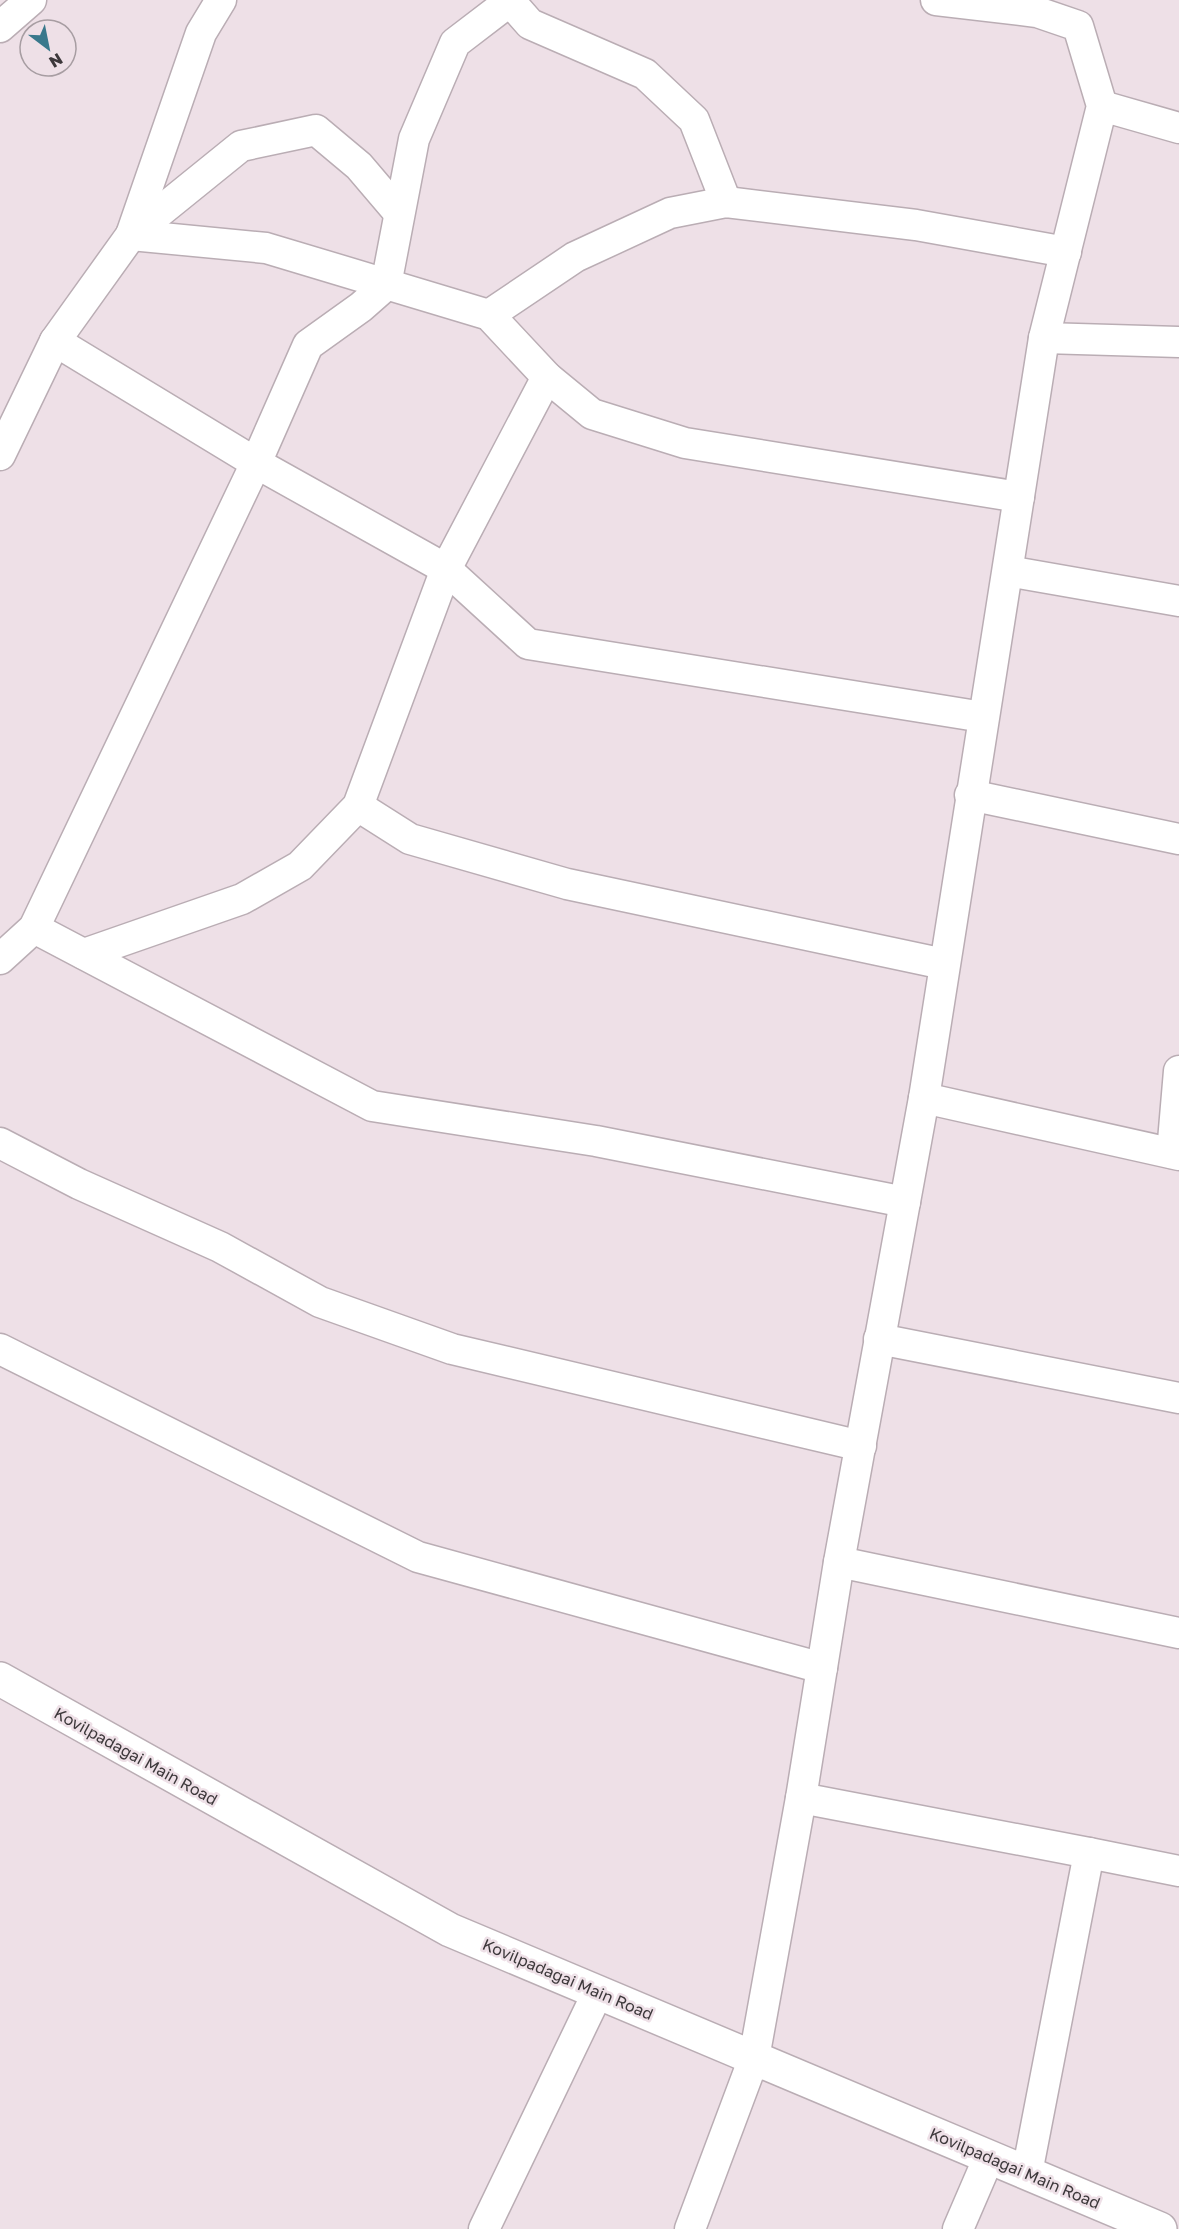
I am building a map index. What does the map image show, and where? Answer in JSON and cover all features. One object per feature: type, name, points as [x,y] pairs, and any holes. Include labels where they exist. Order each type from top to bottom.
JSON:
[{"type":"street","points":[[0,27],[31,0]]},
{"type":"street","points":[[131,235],[201,33],[222,0]]},
{"type":"street","points":[[690,2229],[754,2058],[801,1798],[839,1562],[924,1098],[970,795],[1008,572],[1044,338],[1102,106],[1078,26],[1037,12],[936,0]]},
{"type":"street","points":[[0,959],[34,928],[256,463],[308,345],[361,307],[386,285],[414,139],[455,43],[510,1],[530,24],[645,74],[694,120],[726,202]]},
{"type":"street","points":[[1102,106],[1179,128]]},
{"type":"street","points":[[0,455],[8,423],[55,341],[131,235],[241,146],[316,130],[359,166],[399,213]]},
{"type":"street","points":[[489,315],[575,257],[670,213],[726,202],[916,225],[1066,252]]},
{"type":"street","points":[[131,235],[266,248],[489,315],[547,377],[592,414],[685,443],[1019,497]]},
{"type":"street","points":[[1044,338],[1179,342]]},
{"type":"street","points":[[55,341],[256,463],[446,569],[528,644],[983,717]]},
{"type":"street","points":[[84,954],[242,899],[300,866],[358,806],[446,569],[547,377]]},
{"type":"street","points":[[1008,572],[1179,601]]},
{"type":"street","points":[[970,795],[1179,838]]},
{"type":"street","points":[[358,806],[410,839],[567,884],[944,964]]},
{"type":"street","points":[[34,928],[372,1106],[596,1142],[905,1202]]},
{"type":"street","points":[[924,1098],[1175,1154],[1179,1071]]},
{"type":"street","points":[[0,1143],[80,1184],[220,1247],[320,1302],[452,1349],[861,1446]]},
{"type":"street","points":[[879,1339],[1179,1398]]},
{"type":"street","points":[[0,1349],[418,1557],[822,1668]]},
{"type":"street","points":[[839,1562],[1179,1633]]},
{"type":"street","name":"Kovilpadagai Main Road","points":[[0,1679],[450,1930],[1160,2229]]},
{"type":"street","points":[[801,1798],[1179,1871]]},
{"type":"street","points":[[1027,2173],[1089,1853]]},
{"type":"street","points":[[484,2229],[598,1992]]},
{"type":"street","points":[[958,2229],[989,2157]]}]
